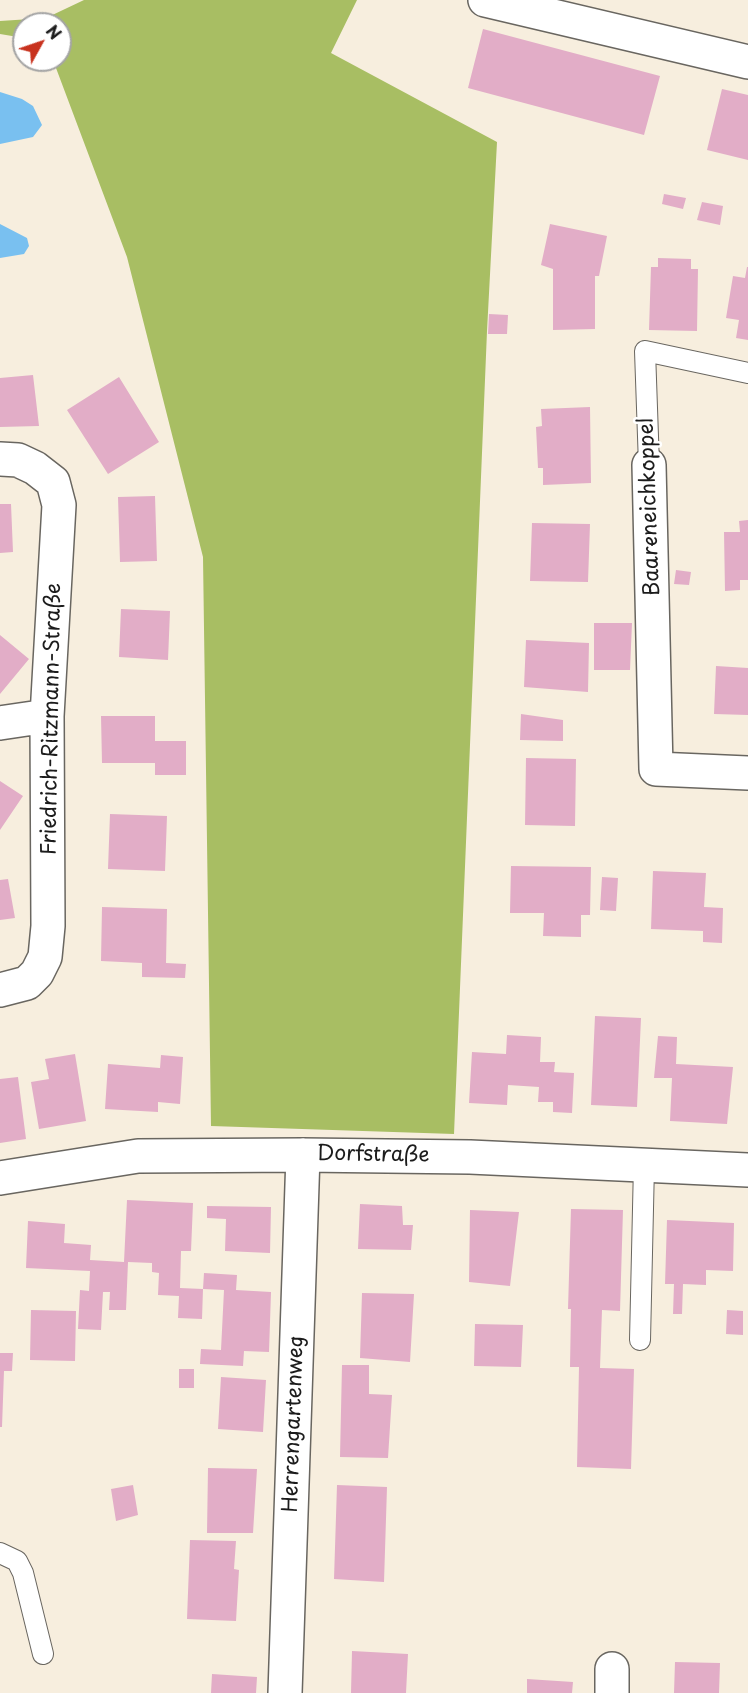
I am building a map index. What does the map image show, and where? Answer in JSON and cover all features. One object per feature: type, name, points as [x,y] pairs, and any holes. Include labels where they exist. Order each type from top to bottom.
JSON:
[{"type":"street","points":[[485,0],[748,62]]},
{"type":"street","name":"Friedrich-Ritzmann-Straße","points":[[0,459],[18,460],[35,468],[53,482],[59,505],[48,716],[48,926],[45,957],[38,973],[27,983],[0,990]]},
{"type":"street","name":"Baareneichkoppel","points":[[649,465],[656,769],[748,773]]},
{"type":"street","points":[[0,723],[48,716]]},
{"type":"street","name":"Herrengartenweg","points":[[285,1693],[303,1155]]},
{"type":"street","name":"Dorfstraße","points":[[0,1178],[138,1156],[470,1157],[748,1170]]},
{"type":"lane","name":"Baareneichkoppel","points":[[649,465],[645,351],[748,373]]},
{"type":"lane","points":[[640,1340],[644,1165]]},
{"type":"lane","points":[[0,1553],[17,1562],[23,1573],[43,1654]]},
{"type":"green space","points":[[84,0],[357,0],[331,53],[497,142],[487,331],[454,1134],[211,1126],[203,557],[127,257],[58,72],[72,72],[72,12],[59,12]]},
{"type":"green space","points":[[12,20],[12,36],[0,34],[0,21]]},
{"type":"water","points":[[0,92],[22,99],[33,106],[42,125],[33,137],[0,144]]},
{"type":"water","points":[[0,224],[27,238],[29,246],[24,254],[0,258]]},
{"type":"building","points":[[483,29],[660,76],[644,135],[468,88]]},
{"type":"building","points":[[722,89],[748,95],[748,160],[707,150]]},
{"type":"building","points":[[664,194],[686,198],[683,209],[662,204]]},
{"type":"building","points":[[702,202],[723,206],[720,225],[697,220]]},
{"type":"building","points":[[550,224],[607,236],[599,276],[595,276],[595,329],[553,330],[553,269],[541,265]]},
{"type":"building","points":[[658,258],[691,259],[691,269],[698,269],[697,331],[649,330],[651,267],[658,267]]},
{"type":"building","points":[[747,267],[748,340],[736,338],[739,320],[726,318],[733,276],[745,278]]},
{"type":"building","points":[[489,314],[508,315],[507,334],[488,334]]},
{"type":"building","points":[[33,375],[39,426],[0,427],[0,378]]},
{"type":"building","points":[[119,377],[159,442],[108,474],[67,410]]},
{"type":"building","points":[[590,407],[591,483],[543,485],[543,468],[538,468],[536,427],[542,426],[541,409]]},
{"type":"building","points":[[155,496],[157,561],[120,562],[118,497]]},
{"type":"building","points":[[0,504],[11,504],[13,552],[0,553]]},
{"type":"building","points":[[748,520],[748,580],[740,580],[740,590],[725,591],[724,532],[740,532],[739,521]]},
{"type":"building","points":[[532,523],[590,524],[588,582],[530,581]]},
{"type":"building","points":[[676,570],[691,572],[689,585],[674,584]]},
{"type":"building","points":[[121,609],[170,611],[168,660],[119,657]]},
{"type":"building","points":[[594,623],[632,623],[630,670],[594,670]]},
{"type":"building","points":[[0,635],[29,659],[0,694]]},
{"type":"building","points":[[526,640],[589,643],[588,692],[524,687]]},
{"type":"building","points":[[716,666],[748,668],[748,715],[714,714]]},
{"type":"building","points":[[521,714],[563,720],[563,741],[520,740]]},
{"type":"building","points":[[101,716],[155,716],[155,741],[186,741],[186,775],[155,775],[155,763],[102,763]]},
{"type":"building","points":[[526,758],[576,759],[575,826],[525,825]]},
{"type":"building","points":[[0,781],[23,796],[0,830]]},
{"type":"building","points":[[110,814],[167,816],[165,871],[108,869]]},
{"type":"building","points":[[511,866],[591,867],[590,915],[581,915],[581,937],[543,936],[544,913],[510,913]]},
{"type":"building","points":[[653,871],[706,873],[704,907],[723,908],[722,943],[703,942],[703,931],[651,929]]},
{"type":"building","points":[[602,877],[618,878],[616,911],[600,910]]},
{"type":"building","points":[[8,879],[15,918],[0,920],[0,880]]},
{"type":"building","points":[[102,907],[167,909],[166,963],[186,964],[185,978],[142,977],[142,963],[101,961]]},
{"type":"building","points":[[595,1016],[641,1018],[637,1107],[591,1105]]},
{"type":"building","points":[[507,1035],[541,1037],[540,1062],[555,1062],[554,1072],[574,1073],[572,1113],[553,1112],[553,1102],[538,1102],[539,1087],[508,1085],[507,1105],[469,1103],[472,1052],[506,1054]]},
{"type":"building","points":[[658,1036],[677,1037],[676,1064],[733,1067],[727,1124],[670,1121],[672,1078],[654,1078]]},
{"type":"building","points":[[75,1054],[86,1121],[39,1129],[31,1082],[49,1079],[45,1059]]},
{"type":"building","points":[[161,1055],[183,1057],[180,1104],[158,1102],[158,1112],[105,1109],[108,1064],[160,1068]]},
{"type":"building","points":[[18,1077],[26,1139],[0,1143],[0,1079]]},
{"type":"building","points":[[127,1200],[193,1203],[191,1251],[181,1251],[180,1288],[203,1289],[202,1319],[178,1318],[179,1296],[158,1295],[159,1273],[152,1272],[152,1263],[128,1262],[126,1310],[109,1310],[110,1292],[103,1292],[101,1330],[78,1329],[80,1290],[89,1291],[90,1271],[26,1268],[28,1221],[65,1224],[64,1243],[91,1245],[90,1260],[124,1262]]},
{"type":"building","points":[[360,1204],[402,1206],[403,1225],[413,1225],[411,1250],[358,1249]]},
{"type":"building","points":[[207,1206],[271,1207],[270,1253],[225,1251],[226,1219],[207,1218]]},
{"type":"building","points":[[571,1209],[623,1210],[620,1311],[602,1310],[600,1368],[634,1369],[631,1469],[577,1467],[579,1367],[570,1367],[571,1309],[568,1309]]},
{"type":"building","points":[[470,1210],[519,1212],[510,1286],[469,1282]]},
{"type":"building","points":[[667,1220],[734,1223],[733,1271],[706,1270],[706,1285],[683,1284],[682,1314],[673,1314],[674,1284],[665,1284]]},
{"type":"building","points":[[204,1273],[237,1275],[236,1290],[271,1292],[269,1352],[244,1351],[243,1366],[200,1364],[201,1349],[221,1350],[224,1290],[203,1289]]},
{"type":"building","points":[[362,1293],[414,1294],[410,1362],[360,1358]]},
{"type":"building","points":[[31,1310],[76,1311],[75,1361],[30,1360]]},
{"type":"building","points":[[727,1310],[743,1311],[743,1335],[726,1334]]},
{"type":"building","points":[[475,1324],[523,1325],[521,1367],[474,1366]]},
{"type":"building","points":[[0,1353],[13,1353],[12,1371],[4,1371],[2,1427],[0,1427]]},
{"type":"building","points":[[342,1365],[369,1365],[369,1394],[392,1395],[388,1458],[340,1457]]},
{"type":"building","points":[[179,1369],[194,1369],[194,1388],[179,1388]]},
{"type":"building","points":[[221,1377],[266,1380],[263,1432],[218,1429]]},
{"type":"building","points":[[208,1468],[257,1469],[253,1533],[207,1533]]},
{"type":"building","points":[[133,1485],[138,1515],[116,1521],[111,1489]]},
{"type":"building","points":[[337,1485],[387,1487],[384,1582],[334,1579]]},
{"type":"building","points":[[190,1540],[236,1541],[234,1569],[239,1570],[236,1621],[187,1619]]},
{"type":"building","points":[[352,1651],[408,1654],[406,1693],[351,1693]]},
{"type":"building","points":[[675,1662],[720,1663],[719,1693],[674,1693]]},
{"type":"building","points":[[212,1674],[257,1677],[256,1693],[211,1693]]},
{"type":"building","points":[[527,1679],[573,1682],[572,1693],[527,1693]]}]
